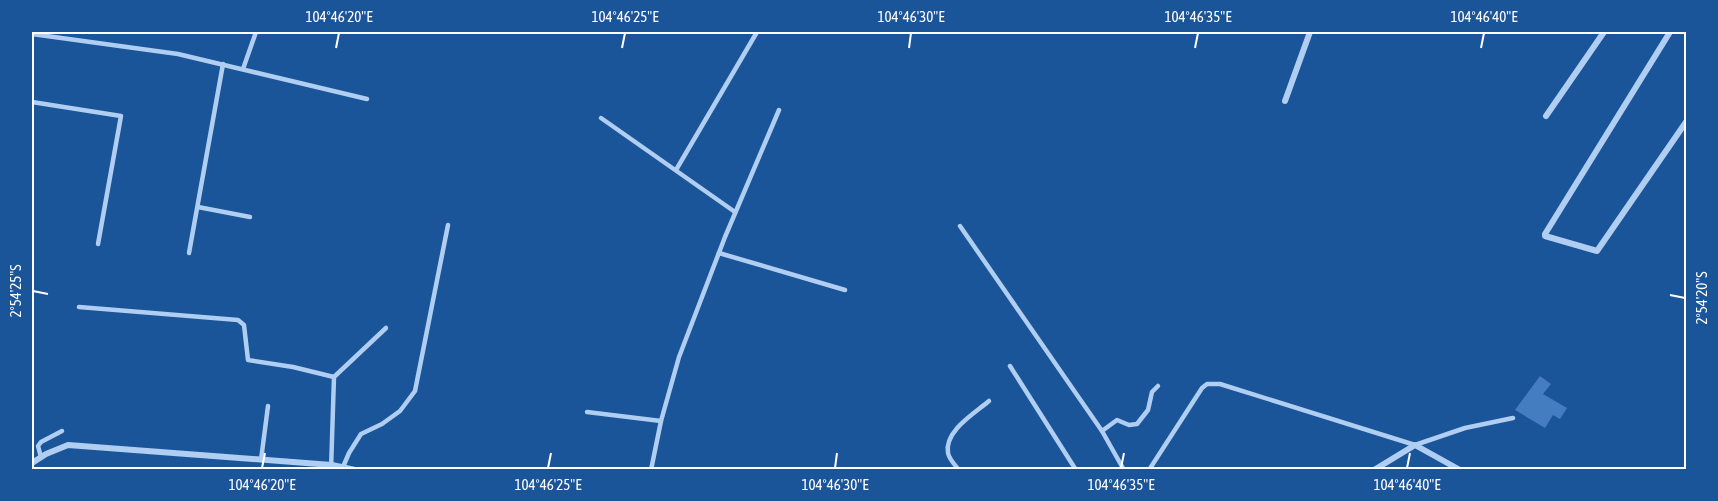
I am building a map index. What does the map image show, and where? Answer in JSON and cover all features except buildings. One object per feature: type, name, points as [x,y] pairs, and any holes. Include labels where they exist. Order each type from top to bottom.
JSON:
[{"type":"street","points":[[1285,100],[1310,32]]},
{"type":"street","points":[[1546,116],[1604,32]]},
{"type":"street","points":[[1670,32],[1545,236],[1597,251],[1686,122]]},
{"type":"street","points":[[1374,470],[1415,445],[1460,470]]},
{"type":"street","points":[[32,463],[68,446],[261,460],[355,470]]},
{"type":"lane","points":[[243,69],[256,32]]},
{"type":"lane","points":[[676,170],[757,32]]},
{"type":"lane","points":[[32,34],[178,54],[367,99]]},
{"type":"lane","points":[[189,253],[223,64]]},
{"type":"lane","points":[[32,102],[121,116],[98,244]]},
{"type":"lane","points":[[651,470],[661,421],[679,357],[718,253],[779,110]]},
{"type":"lane","points":[[601,118],[735,212]]},
{"type":"lane","points":[[198,207],[250,217]]},
{"type":"lane","points":[[343,467],[361,434],[382,424],[400,411],[415,391],[448,225]]},
{"type":"lane","points":[[960,226],[1102,432],[1124,470]]},
{"type":"lane","points":[[718,253],[845,290]]},
{"type":"lane","points":[[79,307],[238,320],[244,325],[248,360],[334,376]]},
{"type":"lane","points":[[331,467],[334,376],[386,328]]},
{"type":"lane","points":[[1010,366],[1076,470]]},
{"type":"lane","points":[[1149,470],[1202,388],[1208,384],[1415,445],[1465,428],[1513,418]]},
{"type":"lane","points":[[1102,432],[1117,420],[1129,425],[1137,424],[1148,410],[1152,392],[1158,386]]},
{"type":"lane","points":[[959,470],[950,459],[948,446],[956,428],[989,401]]},
{"type":"lane","points":[[261,460],[268,406]]},
{"type":"lane","points":[[587,412],[661,421]]},
{"type":"lane","points":[[41,457],[38,446],[41,441],[62,431]]}]
